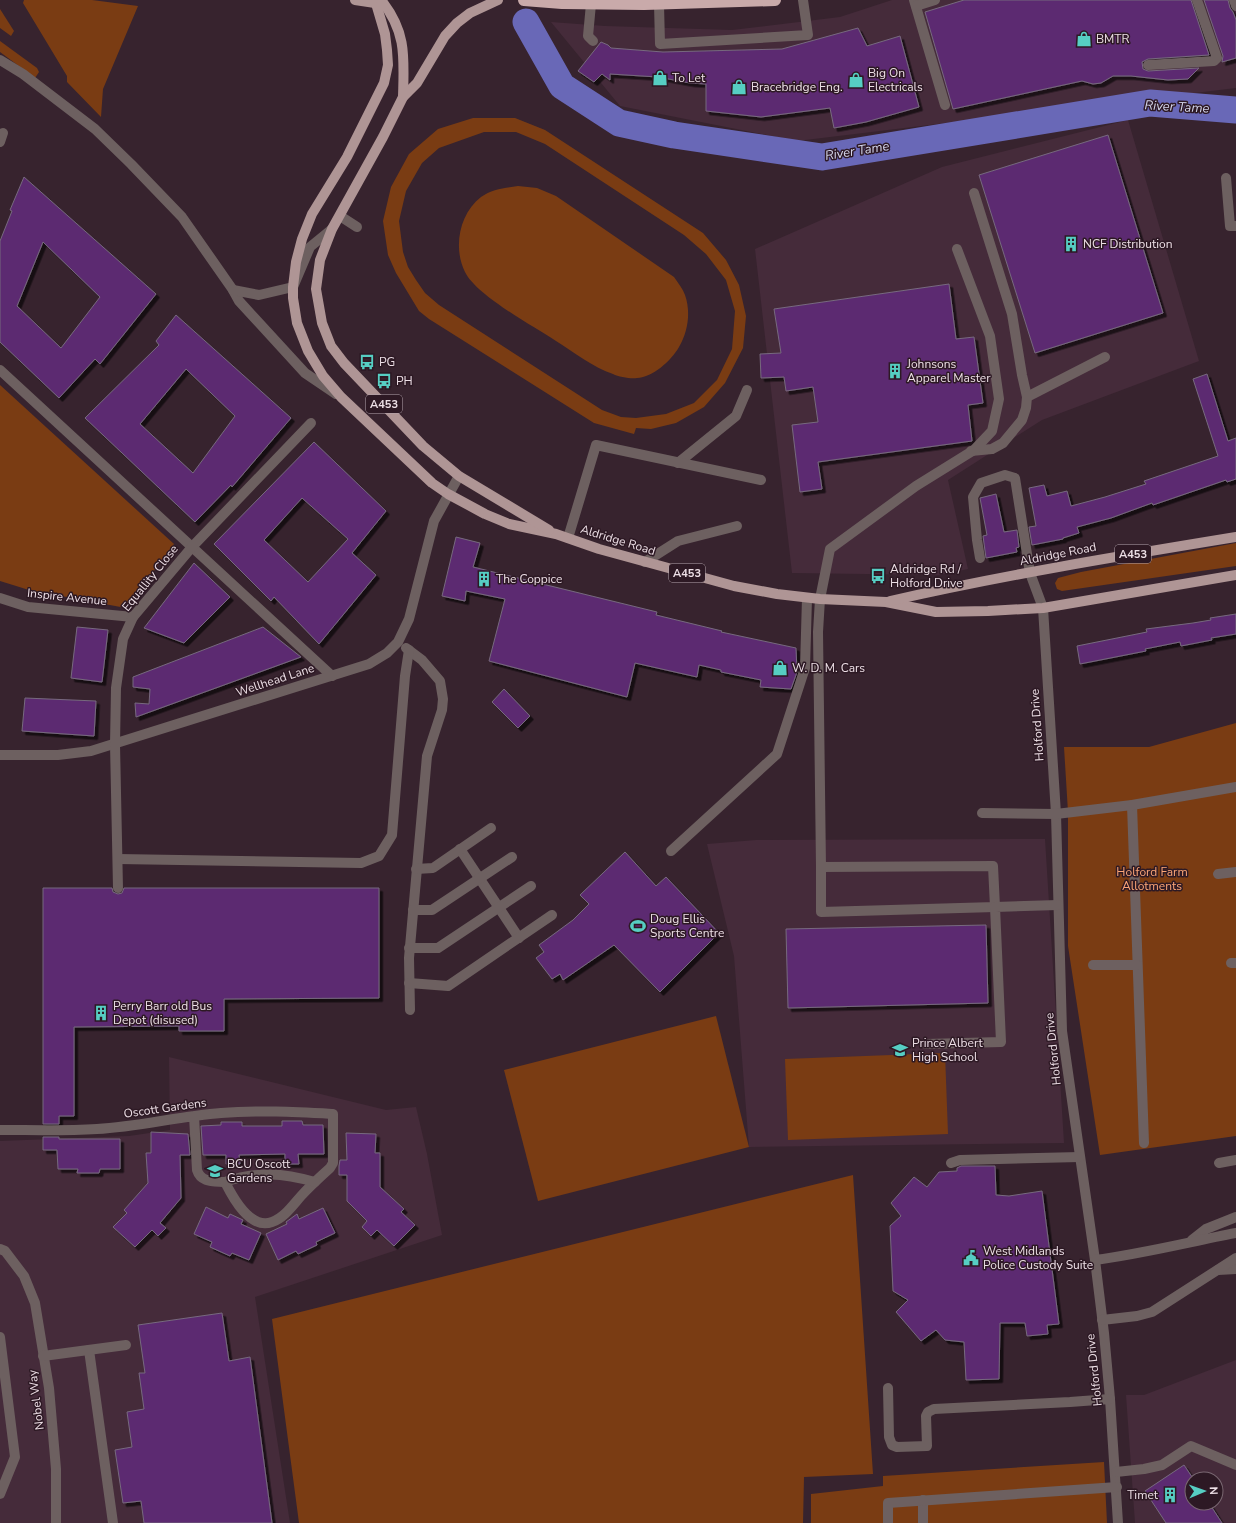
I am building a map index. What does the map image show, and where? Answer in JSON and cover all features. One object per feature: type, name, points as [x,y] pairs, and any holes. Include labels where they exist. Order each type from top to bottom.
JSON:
[{"type":"highway","points":[[524,0],[591,4],[659,4],[775,0]]},
{"type":"main road","points":[[355,0],[377,1],[391,12],[400,33],[404,49],[404,97]]},
{"type":"main road","points":[[404,97],[417,83],[445,36],[457,23],[470,13],[498,0]]},
{"type":"main road","name":"Aldridge Road","points":[[377,1],[386,34],[388,65],[384,83],[347,157],[312,214],[302,239],[296,262],[293,288],[297,323],[308,351],[323,376],[341,397],[432,483],[448,494],[498,520],[509,524],[556,534],[645,562],[734,586],[806,598],[886,602],[936,612],[988,612],[1043,608],[1236,576]]},
{"type":"main road","name":"Aldridge Road","points":[[404,97],[332,229],[320,260],[316,289],[322,323],[331,346],[344,363],[423,446],[459,476],[556,534]]},
{"type":"main road","name":"Aldridge Road","points":[[886,602],[947,588],[1093,560],[1236,537]]},
{"type":"street","points":[[659,4],[660,44],[808,35],[803,0]]},
{"type":"street","points":[[936,0],[915,3],[945,105]]},
{"type":"street","points":[[1148,66],[1214,62],[1217,58],[1198,0]]},
{"type":"street","points":[[1234,0],[1236,6]]},
{"type":"street","points":[[591,4],[588,36],[593,41]]},
{"type":"street","points":[[0,60],[22,74],[95,129],[131,164],[182,217],[233,290],[238,301],[305,373],[341,397]]},
{"type":"street","points":[[1226,178],[1230,226],[1236,226]]},
{"type":"street","points":[[971,451],[992,449],[1003,443],[1022,420],[1026,408],[1027,397],[1012,314],[974,193]]},
{"type":"street","points":[[340,216],[357,227]]},
{"type":"street","points":[[233,290],[259,294],[293,288],[310,246],[332,229]]},
{"type":"street","points":[[957,249],[990,336],[999,399],[992,431],[971,451],[916,486],[830,549],[820,599],[818,662],[821,912],[1058,905]]},
{"type":"street","points":[[1027,397],[1105,357]]},
{"type":"street","points":[[0,370],[332,676]]},
{"type":"street","points":[[678,463],[736,416],[748,390]]},
{"type":"street","name":"Equallity Close","points":[[118,888],[115,744],[116,688],[123,639],[133,617],[192,546],[311,423]]},
{"type":"street","points":[[568,538],[596,445],[762,480]]},
{"type":"street","name":"Holford Drive","points":[[980,558],[973,497],[981,483],[1005,475],[1015,478],[1030,572],[1043,608],[1056,814],[1062,1031],[1095,1260],[1102,1320],[1116,1472],[1118,1523]]},
{"type":"street","points":[[448,494],[459,476]]},
{"type":"street","name":"Wellhead Lane","points":[[0,755],[58,755],[91,751],[370,664],[387,653],[398,642],[409,619],[434,521],[448,494]]},
{"type":"street","points":[[645,562],[678,541],[737,526]]},
{"type":"street","name":"Inspire Avenue","points":[[0,598],[28,607],[133,617]]},
{"type":"street","points":[[695,828],[671,851],[777,754],[805,668],[806,598]]},
{"type":"street","points":[[398,642],[422,660],[440,681],[443,700],[442,710],[427,756],[410,948],[410,1010]]},
{"type":"street","points":[[118,859],[361,863],[379,856],[392,836],[405,676],[409,650]]},
{"type":"street","points":[[982,814],[1056,814],[1132,805],[1236,787]]},
{"type":"street","points":[[1132,805],[1144,1143]]},
{"type":"street","points":[[416,869],[433,868],[492,828]]},
{"type":"street","points":[[460,850],[520,938]]},
{"type":"street","points":[[413,910],[432,910],[512,857]]},
{"type":"street","points":[[821,867],[993,866],[1001,1042],[926,1044]]},
{"type":"street","points":[[1218,874],[1236,872]]},
{"type":"street","points":[[410,948],[438,948],[531,886]]},
{"type":"street","points":[[410,983],[448,986],[552,915]]},
{"type":"street","points":[[1093,965],[1137,965]]},
{"type":"street","name":"Oscott Gardens","points":[[0,1130],[98,1129],[156,1123],[194,1116],[246,1112],[333,1114],[333,1163],[330,1168],[315,1182]]},
{"type":"street","points":[[194,1116],[197,1170],[198,1174],[205,1180],[225,1182],[252,1175],[282,1174],[315,1182]]},
{"type":"street","points":[[952,1163],[960,1160],[1080,1157]]},
{"type":"street","points":[[1218,1163],[1236,1160]]},
{"type":"street","points":[[225,1182],[233,1199],[240,1209],[254,1219],[265,1224],[273,1222],[282,1216],[315,1182]]},
{"type":"street","points":[[1190,1241],[1206,1229],[1236,1217]]},
{"type":"street","points":[[1095,1260],[1236,1233]]},
{"type":"street","name":"Nobel Way","points":[[0,1249],[5,1251],[24,1276],[35,1303],[49,1388],[56,1469],[56,1523]]},
{"type":"street","points":[[1102,1320],[1137,1316],[1152,1312],[1236,1258]]},
{"type":"street","points":[[1216,1270],[1236,1269]]},
{"type":"street","points":[[0,1337],[14,1456],[0,1494]]},
{"type":"street","points":[[43,1356],[126,1345]]},
{"type":"street","points":[[89,1350],[113,1523]]},
{"type":"street","points":[[0,1390],[5,1376]]},
{"type":"street","points":[[888,1388],[889,1437],[892,1445],[897,1447],[926,1446],[926,1416],[928,1412],[934,1409],[1070,1402],[1110,1398]]},
{"type":"street","points":[[1116,1472],[1144,1469],[1162,1465],[1191,1446],[1236,1465]]},
{"type":"street","points":[[888,1523],[888,1503],[1117,1487]]},
{"type":"street","points":[[923,1500],[923,1523]]},
{"type":"shaded area","points":[[892,0],[1236,0],[1236,88],[797,141],[620,106],[551,22],[605,26],[732,30],[840,17]]},
{"type":"shaded area","points":[[1128,120],[1199,361],[1042,420],[948,480],[968,569],[939,575],[792,573],[755,249],[942,167]]},
{"type":"shaded area","name":"Prince Albert High School","points":[[1045,839],[1064,1143],[749,1147],[734,956],[707,844],[756,840]]},
{"type":"shaded area","points":[[169,1057],[386,1110],[416,1107],[427,1154],[442,1235],[255,1297],[290,1523],[0,1523],[0,1141],[129,1136],[170,1130]]},
{"type":"shaded area","points":[[1236,1360],[1236,1523],[1135,1523],[1126,1395],[1144,1395]]},
{"type":"green space","points":[[24,0],[92,0],[138,6],[103,89],[101,117],[67,82],[67,76],[23,3]]},
{"type":"green space","points":[[0,9],[14,31],[11,36],[0,28]]},
{"type":"green space","points":[[0,41],[37,68],[39,72],[35,78],[0,52]]},
{"type":"green space","points":[[473,118],[515,118],[545,130],[703,233],[726,260],[739,285],[746,316],[743,348],[725,383],[704,407],[676,423],[651,429],[636,428],[634,434],[594,423],[429,319],[419,311],[396,273],[388,255],[383,221],[391,187],[409,154],[438,129]],"holes":[[[484,132],[516,132],[545,144],[684,235],[706,254],[726,280],[735,311],[732,349],[717,380],[694,403],[666,414],[636,418],[621,417],[602,410],[439,305],[425,293],[416,280],[408,267],[403,252],[399,221],[406,191],[422,163],[439,148]]]},
{"type":"green space","points":[[518,186],[537,188],[556,196],[674,277],[685,295],[688,308],[688,322],[685,335],[679,347],[666,363],[649,375],[634,378],[622,377],[598,368],[506,310],[471,281],[461,263],[459,253],[460,232],[463,222],[474,204],[485,194],[499,189]]},
{"type":"green space","points":[[0,385],[174,544],[126,608],[29,590],[0,581]]},
{"type":"green space","points":[[1236,543],[1236,566],[1062,591],[1057,589],[1055,583],[1058,578],[1081,572]]},
{"type":"green space","name":"Holford Farm Allotments","points":[[1236,723],[1236,1136],[1100,1155],[1068,946],[1068,812],[1064,747],[1149,747]]},
{"type":"green space","points":[[716,1016],[749,1147],[538,1201],[504,1070]]},
{"type":"green space","points":[[945,1053],[948,1134],[788,1140],[785,1059]]},
{"type":"green space","points":[[853,1175],[873,1474],[804,1477],[803,1523],[299,1523],[272,1319]]},
{"type":"green space","points":[[1104,1462],[1107,1523],[811,1523],[811,1494],[883,1486],[883,1476]]},
{"type":"building","name":"BMTR","points":[[964,0],[1191,0],[1209,55],[1148,59],[1142,62],[1143,69],[1148,71],[1199,68],[1188,79],[1168,80],[1131,76],[1113,76],[1101,83],[1093,84],[1082,81],[953,109],[925,12]]},
{"type":"building","points":[[1204,0],[1228,0],[1236,20],[1236,58],[1222,62],[1223,56]]},
{"type":"building","points":[[858,28],[867,46],[900,36],[919,107],[866,122],[834,128],[830,108],[761,117],[706,111],[706,84],[690,83],[658,77],[610,74],[610,80],[602,74],[594,82],[578,71],[601,42],[611,48],[663,52],[782,49]]},
{"type":"building","name":"NCF Distribution","points":[[1108,135],[1163,313],[1035,353],[979,175]]},
{"type":"building","points":[[24,177],[156,294],[100,364],[95,359],[59,398],[0,342],[0,241],[12,211],[10,210]],"holes":[[[43,242],[100,297],[61,348],[17,306]]]},
{"type":"building","name":"Johnsons Apparel Master","points":[[949,284],[956,339],[974,337],[983,403],[968,405],[972,441],[818,462],[822,489],[800,492],[792,425],[818,422],[813,387],[786,391],[784,377],[761,378],[760,354],[781,353],[774,309]]},
{"type":"building","points":[[176,315],[291,418],[232,487],[231,485],[195,522],[85,418],[159,345],[156,341]],"holes":[[[186,369],[235,416],[193,473],[140,424]]]},
{"type":"building","points":[[1207,374],[1228,441],[1236,438],[1236,479],[1227,482],[1226,480],[1153,505],[1152,503],[1111,518],[1077,527],[1079,533],[1063,539],[1032,545],[1029,527],[1036,526],[1029,488],[1044,485],[1047,496],[1067,491],[1071,506],[1146,484],[1144,481],[1218,456],[1193,379]]},
{"type":"building","points":[[314,442],[386,511],[352,553],[376,575],[319,644],[274,597],[271,601],[214,544]],"holes":[[[302,498],[348,539],[308,582],[264,540]]]},
{"type":"building","points":[[996,494],[1004,532],[1017,530],[1019,547],[1016,548],[1017,552],[986,558],[983,536],[987,535],[980,498]]},
{"type":"building","points":[[456,537],[480,543],[473,567],[657,612],[656,615],[722,631],[721,632],[796,648],[797,672],[791,689],[760,687],[761,680],[721,672],[721,670],[699,665],[697,677],[635,663],[627,697],[489,661],[505,599],[466,591],[465,601],[442,596]]},
{"type":"building","points":[[194,563],[230,597],[184,643],[144,628]]},
{"type":"building","points":[[1236,614],[1236,634],[1211,638],[1212,640],[1181,646],[1180,642],[1145,649],[1146,651],[1080,664],[1077,646],[1147,632],[1146,629],[1211,620],[1210,618]]},
{"type":"building","points":[[77,627],[108,630],[102,682],[71,678]]},
{"type":"building","points":[[263,627],[301,657],[136,717],[135,703],[149,704],[150,689],[133,687],[133,677]]},
{"type":"building","points":[[504,689],[530,716],[518,728],[492,702]]},
{"type":"building","points":[[25,698],[96,701],[94,736],[22,731]]},
{"type":"building","name":"Doug Ellis Sports Centre","points":[[625,852],[656,886],[666,877],[719,933],[660,992],[614,945],[563,980],[560,974],[552,979],[536,958],[544,952],[539,945],[573,920],[589,904],[580,895]]},
{"type":"building","name":"Perry Barr old Bus Depot (disused)","points":[[43,888],[112,888],[113,892],[118,894],[122,893],[124,888],[379,888],[379,998],[224,999],[224,1031],[179,1031],[179,1026],[74,1027],[74,1116],[59,1116],[59,1124],[43,1124]]},
{"type":"building","name":"Prince Albert High School","points":[[986,925],[988,1003],[788,1008],[786,929]]},
{"type":"building","points":[[282,1121],[302,1121],[303,1125],[323,1125],[324,1154],[298,1154],[299,1164],[285,1164],[285,1154],[239,1155],[240,1164],[226,1164],[226,1155],[203,1155],[201,1126],[221,1125],[221,1122],[242,1122],[242,1126],[282,1126]]},
{"type":"building","points":[[151,1132],[188,1134],[190,1155],[180,1155],[181,1198],[160,1223],[166,1228],[158,1236],[152,1230],[135,1247],[113,1227],[127,1213],[124,1210],[148,1183],[146,1153],[151,1153]]},
{"type":"building","points":[[346,1133],[376,1134],[375,1153],[380,1153],[380,1187],[404,1209],[401,1212],[415,1225],[394,1246],[377,1230],[371,1236],[362,1227],[367,1221],[347,1201],[347,1175],[339,1175],[340,1160],[347,1160]]},
{"type":"building","points":[[43,1137],[59,1137],[59,1139],[120,1139],[120,1169],[100,1169],[99,1173],[77,1173],[78,1169],[58,1169],[57,1150],[43,1150]]},
{"type":"building","name":"West Midlands Police Custody Suite","points":[[961,1166],[995,1166],[996,1195],[1009,1196],[1042,1191],[1059,1324],[1047,1325],[1048,1334],[1027,1336],[1025,1323],[1000,1323],[999,1379],[966,1380],[964,1342],[945,1340],[936,1330],[921,1341],[896,1312],[908,1300],[893,1291],[890,1226],[901,1216],[891,1203],[914,1177],[927,1187],[939,1172],[957,1171],[957,1168]]},
{"type":"building","points":[[206,1207],[228,1218],[230,1214],[243,1220],[241,1224],[261,1233],[249,1260],[232,1253],[230,1256],[210,1247],[212,1242],[194,1234]]},
{"type":"building","points":[[323,1208],[335,1233],[316,1242],[317,1245],[298,1254],[296,1251],[278,1260],[266,1234],[287,1224],[286,1222],[297,1214],[299,1219]]},
{"type":"building","points":[[222,1313],[229,1361],[250,1357],[272,1523],[144,1523],[141,1501],[123,1503],[115,1450],[132,1447],[127,1412],[144,1409],[139,1373],[145,1373],[138,1325]]},
{"type":"building","name":"Timet","points":[[1184,1465],[1188,1471],[1184,1471],[1184,1511],[1214,1511],[1222,1523],[1166,1523],[1145,1491]]},
{"type":"waterway","name":"River Tame","points":[[526,22],[562,86],[619,123],[674,135],[822,157],[1150,103],[1236,110]]},
{"type":"place","name":"BMTR","points":[[1084,39]]},
{"type":"place","name":"To Let","points":[[660,78]]},
{"type":"place","name":"Big On Electricals","points":[[856,80]]},
{"type":"place","name":"Bracebridge Eng.","points":[[739,87]]},
{"type":"place","name":"NCF Distribution","points":[[1071,244]]},
{"type":"place","name":"PG","points":[[367,362]]},
{"type":"place","name":"Johnsons Apparel Master","points":[[895,371]]},
{"type":"place","name":"PH","points":[[384,381]]},
{"type":"place","name":"Aldridge Rd / Holford Drive","points":[[878,576]]},
{"type":"place","name":"The Coppice","points":[[484,579]]},
{"type":"place","name":"W. D. M. Cars","points":[[780,668]]},
{"type":"place","name":"Doug Ellis Sports Centre","points":[[638,926]]},
{"type":"place","name":"Perry Barr old Bus Depot (disused)","points":[[101,1013]]},
{"type":"place","name":"Prince Albert High School","points":[[900,1050]]},
{"type":"place","name":"BCU Oscott Gardens","points":[[215,1171]]},
{"type":"place","name":"West Midlands Police Custody Suite","points":[[971,1258]]},
{"type":"place","name":"Timet","points":[[1170,1495]]}]
